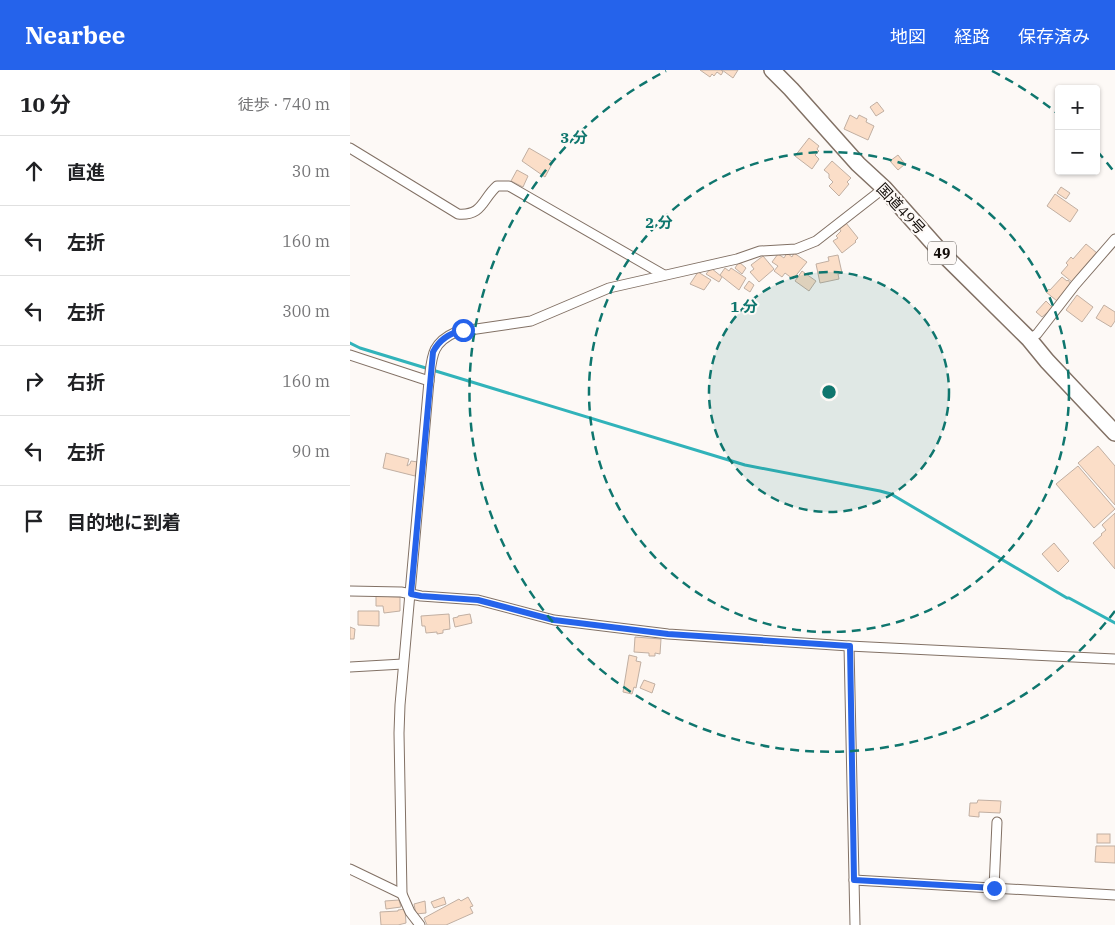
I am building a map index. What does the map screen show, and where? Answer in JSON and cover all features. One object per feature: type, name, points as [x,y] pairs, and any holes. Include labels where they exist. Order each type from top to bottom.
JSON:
[{"type":"highway","name":"国道49号","points":[[772,70],[858,164],[884,188],[941,252],[1029,339],[1046,361],[1115,432]]},
{"type":"street","points":[[350,148],[458,214],[464,215],[476,212],[497,186],[504,185],[514,188],[664,275]]},
{"type":"street","points":[[420,925],[410,912],[402,894],[399,733],[403,664],[411,594],[429,381],[434,349],[450,335],[463,330],[531,321],[609,288],[737,259],[760,251],[805,247],[816,241],[884,188]]},
{"type":"street","points":[[1029,339],[1037,334],[1075,285],[1115,239]]},
{"type":"street","points":[[350,355],[429,381]]},
{"type":"street","points":[[350,591],[401,592],[421,596],[478,600],[554,620],[668,634],[850,646],[1029,653],[1115,659]]},
{"type":"street","points":[[850,646],[855,925]]},
{"type":"street","points":[[350,667],[403,664]]},
{"type":"street","points":[[994,888],[997,822]]},
{"type":"street","points":[[350,869],[402,894]]},
{"type":"street","points":[[854,880],[1115,895]]},
{"type":"building","points":[[700,70],[721,70],[723,72],[721,75],[717,72],[714,76],[712,74],[710,77]]},
{"type":"building","points":[[722,70],[738,70],[733,78]]},
{"type":"building","points":[[877,102],[884,111],[876,116],[870,107]]},
{"type":"building","points":[[850,115],[857,119],[859,115],[867,119],[866,122],[874,126],[868,140],[844,129]]},
{"type":"building","points":[[809,138],[819,146],[817,149],[819,151],[815,155],[819,159],[812,169],[795,156]]},
{"type":"building","points":[[529,148],[553,162],[545,177],[522,161]]},
{"type":"building","points":[[898,155],[905,164],[898,170],[890,161]]},
{"type":"building","points":[[832,161],[851,178],[847,182],[849,184],[839,196],[829,186],[833,182],[829,178],[829,174],[824,170]]},
{"type":"building","points":[[517,170],[528,176],[523,187],[511,181]]},
{"type":"building","points":[[1061,187],[1070,193],[1066,199],[1057,193]]},
{"type":"building","points":[[1055,194],[1078,210],[1070,222],[1047,206]]},
{"type":"building","points":[[846,223],[858,238],[856,242],[842,253],[833,241],[838,238],[836,236],[841,231],[839,228]]},
{"type":"building","points":[[1086,244],[1097,253],[1072,282],[1061,273],[1068,265],[1066,263],[1071,257],[1073,259]]},
{"type":"building","points":[[787,253],[792,257],[794,253],[807,262],[793,279],[785,273],[782,277],[774,271],[778,266],[772,262],[778,254],[784,258]]},
{"type":"building","points":[[838,255],[842,273],[838,274],[839,279],[820,283],[816,264],[829,261],[828,257]]},
{"type":"building","points":[[763,256],[774,269],[759,282],[750,272],[754,269],[751,265]]},
{"type":"building","points":[[739,262],[746,268],[742,274],[735,268]]},
{"type":"building","points":[[711,268],[722,277],[719,282],[706,274]]},
{"type":"building","points":[[725,268],[729,271],[731,268],[746,278],[739,290],[720,275]]},
{"type":"building","points":[[802,271],[816,281],[809,291],[795,281]]},
{"type":"building","points":[[698,272],[711,280],[704,290],[690,284]]},
{"type":"building","points":[[1062,277],[1071,284],[1057,301],[1046,292]]},
{"type":"building","points":[[749,281],[754,285],[750,292],[744,288]]},
{"type":"building","points":[[1077,295],[1093,307],[1082,322],[1066,310]]},
{"type":"building","points":[[1046,301],[1053,308],[1042,317],[1036,312]]},
{"type":"building","points":[[1104,305],[1115,312],[1115,321],[1111,327],[1096,318]]},
{"type":"building","points":[[1098,446],[1115,466],[1115,505],[1078,463]]},
{"type":"building","points":[[386,453],[409,459],[407,466],[411,461],[418,462],[415,476],[383,468]]},
{"type":"building","points":[[1078,466],[1115,509],[1094,528],[1056,484]]},
{"type":"building","points":[[1115,513],[1115,569],[1093,543],[1106,530],[1102,525]]},
{"type":"building","points":[[1054,543],[1069,561],[1058,572],[1042,554]]},
{"type":"building","points":[[376,596],[400,597],[400,611],[384,613],[383,606],[376,606]]},
{"type":"building","points":[[358,611],[379,611],[379,626],[358,625]]},
{"type":"building","points":[[449,614],[450,629],[443,630],[443,633],[437,634],[437,632],[426,633],[425,626],[422,626],[421,616]]},
{"type":"building","points":[[470,614],[472,623],[455,627],[453,618]]},
{"type":"building","points":[[350,627],[355,629],[354,639],[350,639]]},
{"type":"building","points":[[635,637],[661,639],[660,654],[655,653],[655,656],[649,656],[649,653],[634,652]]},
{"type":"building","points":[[629,655],[637,657],[636,661],[641,662],[636,688],[634,687],[632,694],[623,692]]},
{"type":"building","points":[[644,680],[655,684],[652,693],[640,688]]},
{"type":"building","points":[[978,800],[1001,801],[1000,813],[979,812],[979,817],[969,816],[970,803],[977,803]]},
{"type":"building","points":[[1097,834],[1110,834],[1110,843],[1097,843]]},
{"type":"building","points":[[1096,846],[1115,846],[1115,863],[1095,862]]},
{"type":"building","points":[[444,897],[446,904],[434,908],[431,902]]},
{"type":"building","points":[[468,897],[473,906],[470,907],[473,913],[446,925],[427,925],[424,918],[459,899],[461,901]]},
{"type":"building","points":[[399,900],[401,907],[386,909],[385,901]]},
{"type":"building","points":[[425,901],[426,913],[416,914],[414,904]]},
{"type":"building","points":[[405,909],[406,923],[381,925],[380,912]]},
{"type":"waterway","points":[[350,343],[360,348],[745,465],[891,494],[1067,598],[1115,623]]},
{"type":"route","points":[[463,330],[445,337],[434,349],[431,361],[411,594],[478,600],[537,617],[668,634],[850,646],[854,880],[994,888]]}]
